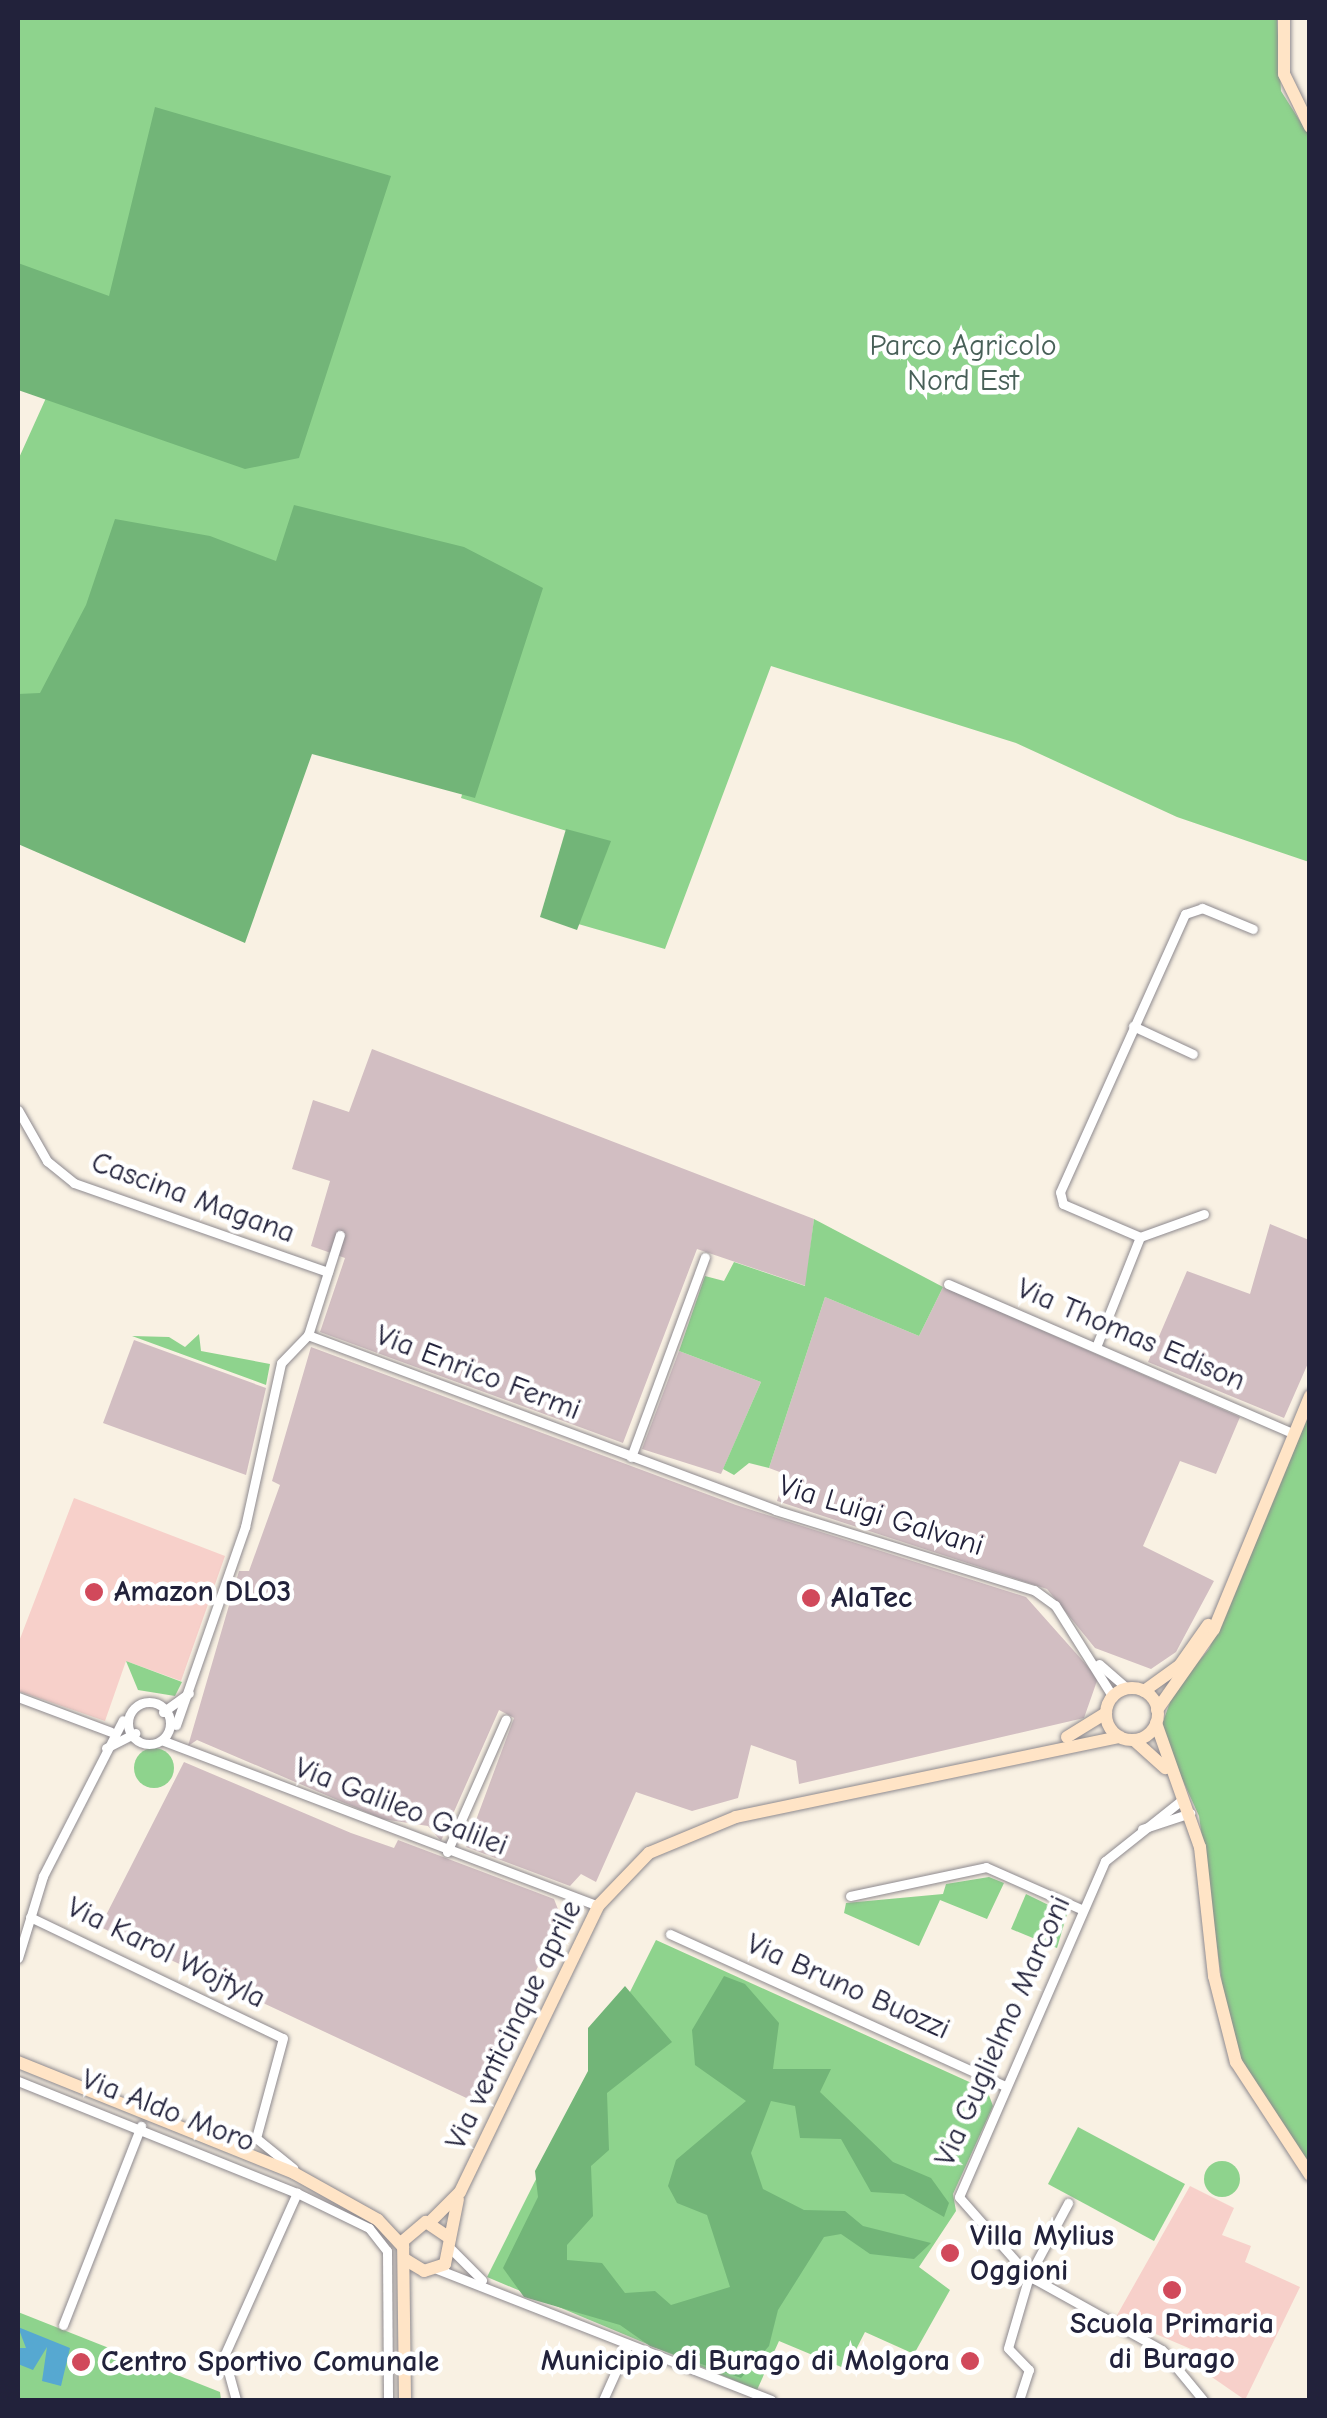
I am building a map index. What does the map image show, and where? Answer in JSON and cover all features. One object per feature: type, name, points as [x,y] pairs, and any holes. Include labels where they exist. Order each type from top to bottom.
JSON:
[{"type":"street","points":[[1284,18],[1284,74],[1310,127]]},
{"type":"street","points":[[1204,1214],[1140,1238],[1060,1198],[1133,1026],[1186,914],[1202,908],[1252,930]]},
{"type":"street","points":[[1133,1026],[1193,1054]]},
{"type":"street","name":"Cascina Magana","points":[[18,1110],[47,1161],[74,1183],[328,1272]]},
{"type":"street","points":[[164,1741],[175,1729],[189,1693],[245,1527],[281,1364],[308,1335],[340,1234]]},
{"type":"street","points":[[1096,1347],[1140,1238]]},
{"type":"street","points":[[631,1457],[705,1257]]},
{"type":"street","name":"Via Thomas Edison","points":[[948,1284],[1293,1433]]},
{"type":"street","name":"Via Enrico Fermi","points":[[308,1335],[631,1457]]},
{"type":"street","points":[[1127,1738],[1156,1716],[1204,1648],[1310,1396]]},
{"type":"street","name":"Via Luigi Galvani","points":[[631,1457],[1034,1590],[1090,1655],[1128,1688]]},
{"type":"street","points":[[1144,1691],[1186,1656],[1228,1588]]},
{"type":"street","name":"Via Luigi Galvani","points":[[1090,1655],[1112,1696]]},
{"type":"street","points":[[1144,1691],[1128,1688],[1112,1696],[1106,1713],[1127,1738],[1172,1778]]},
{"type":"street","points":[[1144,1691],[1156,1716],[1172,1778],[1190,1814],[1232,2050],[1310,2175]]},
{"type":"street","points":[[163,1712],[189,1693]]},
{"type":"street","points":[[18,1697],[111,1732]]},
{"type":"street","points":[[18,1958],[30,1917],[111,1732],[134,1705],[163,1712],[187,1752]]},
{"type":"street","name":"Via venticinque aprile","points":[[451,2244],[460,2192],[598,1906],[638,1861],[688,1831],[1011,1754],[1090,1730],[1106,1713]]},
{"type":"street","points":[[447,1852],[506,1719]]},
{"type":"street","points":[[104,1750],[135,1733],[123,1720]]},
{"type":"street","name":"Via Galileo Galilei","points":[[135,1733],[598,1906]]},
{"type":"street","name":"Via venticinque aprile","points":[[1011,1754],[1127,1738]]},
{"type":"street","name":"Via Guglielmo Marconi","points":[[1029,2276],[960,2198],[1105,1861],[1134,1832],[1183,1799]]},
{"type":"street","points":[[1134,1832],[1190,1814]]},
{"type":"street","points":[[850,1896],[986,1867],[1083,1910]]},
{"type":"street","name":"Via Karol Wojtyla","points":[[30,1917],[283,2038],[256,2130],[262,2151],[308,2180]]},
{"type":"street","name":"Via Bruno Buozzi","points":[[670,1934],[1005,2086]]},
{"type":"street","points":[[21,2065],[308,2180],[378,2220],[414,2226],[430,2222],[493,2287]]},
{"type":"street","name":"Via Aldo Moro","points":[[18,2081],[142,2126],[368,2228],[388,2251],[388,2400]]},
{"type":"street","points":[[63,2324],[142,2126]]},
{"type":"street","name":"Via venticinque aprile","points":[[430,2222],[460,2192]]},
{"type":"street","points":[[236,2400],[224,2356],[297,2194]]},
{"type":"street","points":[[1019,2400],[1029,2370],[1008,2348],[1029,2276],[1068,2202]]},
{"type":"street","points":[[378,2220],[404,2253],[434,2270],[493,2287],[770,2400]]},
{"type":"street","points":[[405,2400],[399,2357],[408,2302],[404,2253],[414,2226]]},
{"type":"street","points":[[408,2302],[451,2244]]},
{"type":"street","points":[[1029,2276],[1162,2350],[1203,2400]]},
{"type":"street","points":[[603,2400],[628,2344]]},
{"type":"shaded area","points":[[372,1049],[814,1219],[806,1286],[697,1249],[623,1443],[320,1332],[345,1258],[311,1246],[330,1181],[292,1169],[313,1100],[349,1112]]},
{"type":"shaded area","points":[[1270,1224],[1309,1240],[1309,1361],[1284,1418],[1148,1362],[1187,1271],[1250,1294]]},
{"type":"shaded area","points":[[943,1287],[1240,1417],[1216,1474],[1180,1461],[1143,1546],[1214,1581],[1176,1652],[1151,1669],[1095,1648],[1047,1589],[777,1501],[785,1474],[769,1468],[825,1297],[919,1336]]},
{"type":"shaded area","points":[[134,1340],[266,1388],[246,1475],[103,1423]]},
{"type":"shaded area","points":[[311,1347],[736,1505],[1026,1597],[1098,1678],[1084,1718],[799,1784],[796,1761],[751,1745],[738,1798],[692,1811],[636,1792],[596,1882],[581,1874],[570,1886],[466,1847],[514,1718],[499,1710],[441,1841],[428,1826],[382,1819],[197,1740],[188,1746],[239,1571],[249,1571],[280,1485],[272,1481]]},
{"type":"shaded area","points":[[679,1351],[761,1382],[721,1474],[642,1449]]},
{"type":"shaded area","points":[[74,1498],[225,1556],[181,1681],[126,1661],[105,1721],[18,1691],[18,1644]]},
{"type":"shaded area","points":[[184,1762],[351,1833],[394,1848],[398,1840],[554,1899],[561,1917],[475,2102],[100,1927]]},
{"type":"shaded area","points":[[1190,2186],[1234,2208],[1222,2235],[1251,2246],[1245,2262],[1300,2287],[1245,2400],[1193,2364],[1198,2352],[1116,2317]]},
{"type":"green space","name":"Parco Agricolo Nord Est","points":[[18,18],[1277,18],[1281,91],[1310,137],[1309,862],[1177,817],[1016,743],[771,666],[665,949],[561,919],[570,832],[461,798],[495,683],[273,585],[63,727],[18,708],[18,460],[46,398],[18,384]]},
{"type":"green space","points":[[155,107],[391,176],[299,458],[245,469],[18,390],[18,263],[109,296]]},
{"type":"green space","points":[[294,505],[464,547],[543,588],[475,798],[312,754],[245,943],[18,844],[18,694],[40,693],[86,605],[115,519],[210,536],[276,561]]},
{"type":"green space","points":[[566,829],[611,841],[577,930],[540,917]]},
{"type":"green space","points":[[814,1219],[943,1287],[919,1336],[825,1297],[769,1468],[749,1463],[734,1475],[723,1469],[761,1382],[679,1351],[705,1276],[724,1281],[734,1262],[805,1286]]},
{"type":"green space","points":[[199,1334],[201,1351],[270,1364],[266,1385],[132,1336],[169,1337],[185,1347]]},
{"type":"green space","points":[[1309,1415],[1309,2169],[1255,2092],[1228,2027],[1199,1816],[1160,1730],[1174,1691],[1209,1649]]},
{"type":"green space","points":[[126,1661],[182,1682],[175,1696],[138,1690]]},
{"type":"green space","points":[[154,1748],[168,1754],[174,1768],[168,1782],[154,1788],[140,1782],[134,1768],[140,1754]]},
{"type":"green space","points":[[989,1877],[1004,1883],[987,1919],[940,1900],[919,1946],[844,1913],[846,1903],[943,1894],[946,1884]]},
{"type":"green space","points":[[1026,1894],[1067,1914],[1057,1948],[1011,1929]]},
{"type":"green space","points":[[656,1940],[987,2090],[993,2106],[953,2194],[956,2211],[919,2267],[950,2290],[914,2354],[865,2332],[846,2369],[779,2341],[757,2390],[487,2277]]},
{"type":"green space","points":[[724,1976],[745,1984],[779,2023],[773,2069],[831,2069],[820,2092],[893,2162],[931,2178],[949,2203],[944,2217],[904,2194],[871,2192],[841,2139],[800,2138],[795,2106],[771,2101],[751,2153],[763,2189],[804,2210],[845,2211],[863,2226],[931,2243],[914,2259],[870,2254],[841,2234],[824,2237],[778,2310],[769,2346],[741,2378],[650,2346],[620,2325],[524,2297],[503,2268],[538,2197],[535,2171],[588,2071],[588,2028],[625,1986],[672,2042],[607,2093],[609,2150],[591,2166],[593,2216],[567,2245],[567,2260],[602,2263],[625,2293],[655,2291],[671,2305],[730,2287],[707,2215],[677,2203],[668,2186],[676,2160],[746,2101],[695,2065],[692,2030]]},
{"type":"green space","points":[[1078,2127],[1185,2184],[1154,2241],[1048,2184]]},
{"type":"green space","points":[[1222,2161],[1235,2166],[1240,2179],[1235,2192],[1222,2197],[1209,2192],[1204,2179],[1209,2166]]},
{"type":"green space","name":"Centro Sportivo Comunale","points":[[18,2312],[220,2392],[221,2400],[18,2400]]},
{"type":"water","points":[[18,2327],[70,2348],[61,2386],[42,2381],[47,2347],[33,2370],[18,2364],[18,2348],[26,2348]]},
{"type":"place","name":"Amazon DLO3","points":[[94,1592]]},
{"type":"place","name":"AlaTec","points":[[811,1598]]},
{"type":"place","name":"Villa Mylius Oggioni","points":[[950,2253]]},
{"type":"place","name":"Scuola Primaria di Burago","points":[[1172,2290]]},
{"type":"place","name":"Municipio di Burago di Molgora","points":[[970,2361]]},
{"type":"place","name":"Centro Sportivo Comunale","points":[[81,2362]]}]
